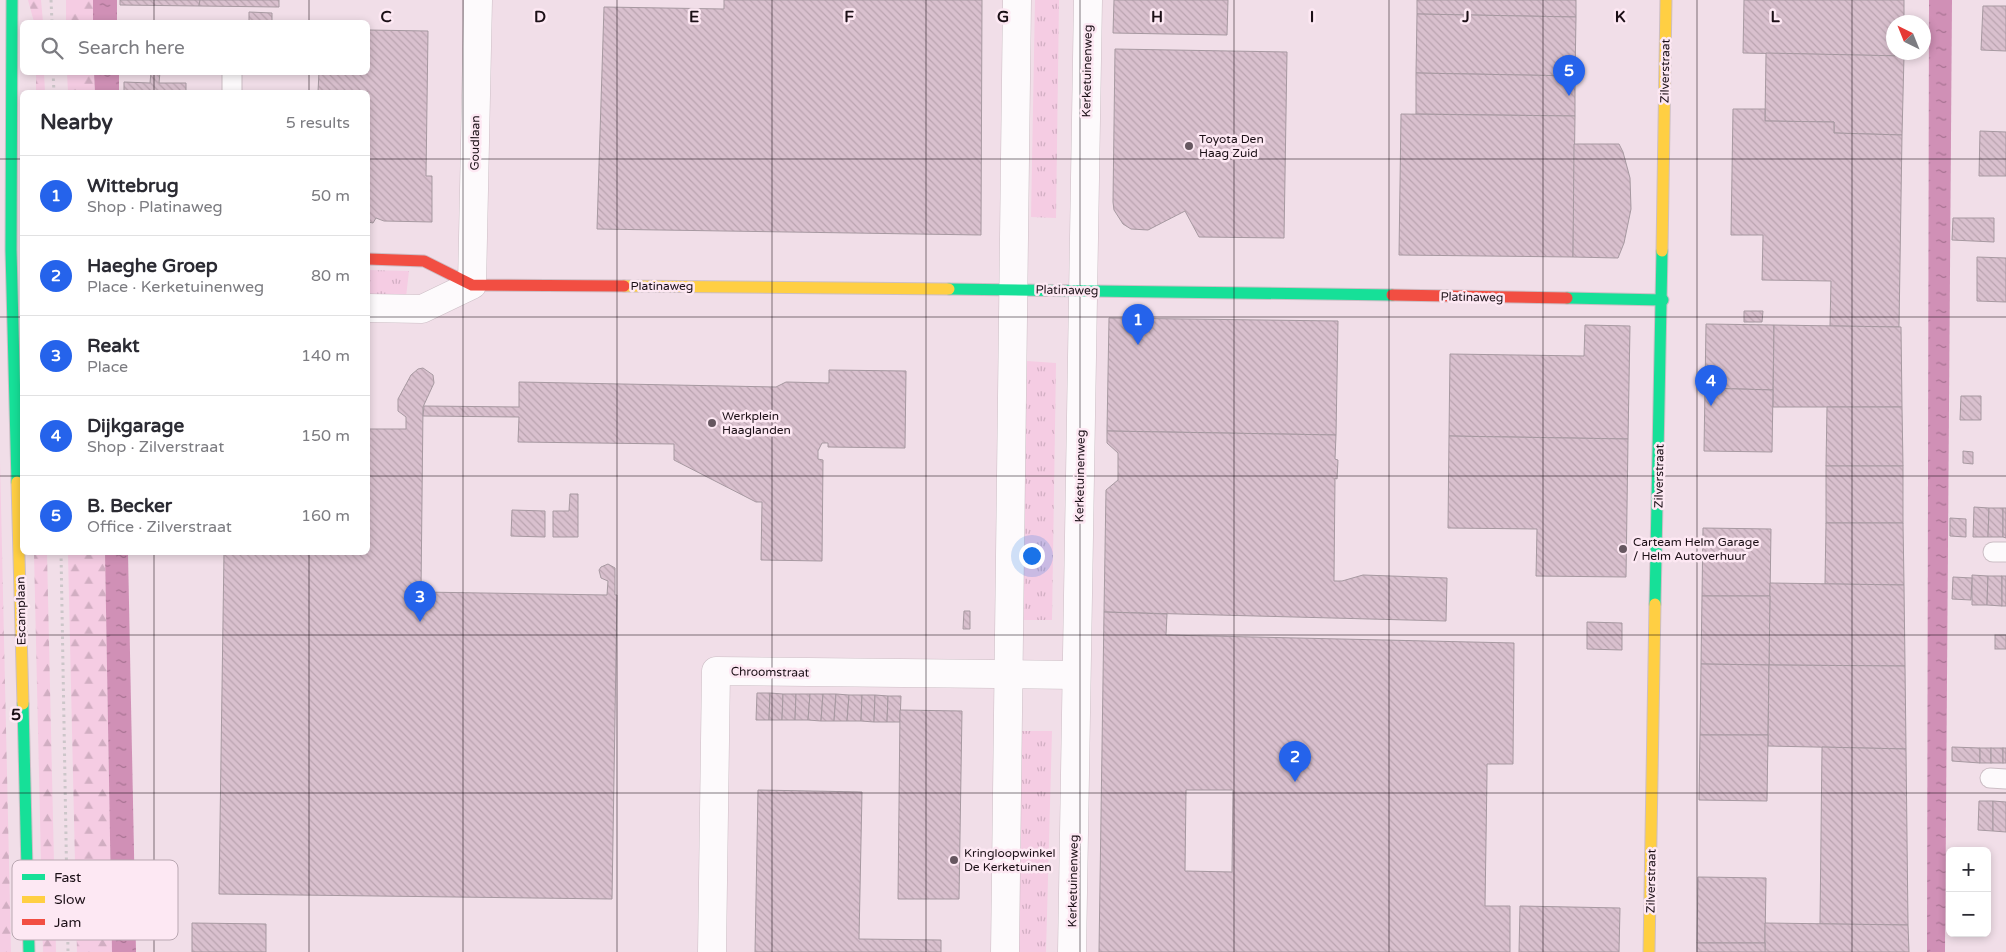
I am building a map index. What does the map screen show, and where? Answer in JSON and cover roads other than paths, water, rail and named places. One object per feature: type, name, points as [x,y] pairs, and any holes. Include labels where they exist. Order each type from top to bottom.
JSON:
[{"type":"street","name":"Escamplaan","points":[[12,0],[11,253],[27,860]]},
{"type":"street","name":"Goudlaan","points":[[472,285],[478,0]]},
{"type":"street","points":[[1005,952],[1015,289],[1017,0]]},
{"type":"street","name":"Kerketuinenweg","points":[[1072,952],[1075,675],[1084,291],[1088,0]]},
{"type":"street","name":"Zilverstraat","points":[[1649,952],[1663,300],[1666,0]]},
{"type":"street","name":"Platinaweg","points":[[370,259],[424,261],[472,285]]},
{"type":"street","name":"Platinaweg","points":[[370,308],[422,309],[472,285],[1015,289],[1663,300]]},
{"type":"street","name":"Chroomstraat","points":[[712,952],[716,671],[1075,675]]},
{"type":"lane","points":[[232,75],[232,90]]},
{"type":"water","points":[[93,0],[117,0],[117,20],[93,20]]},
{"type":"water","points":[[1929,0],[1952,0],[1945,952],[1927,952],[1929,60],[1931,60],[1931,15],[1929,15]]},
{"type":"water","points":[[94,75],[119,75],[119,90],[95,90]]},
{"type":"water","points":[[105,555],[128,555],[134,860],[110,860]]},
{"type":"water","points":[[112,940],[136,940],[136,952],[112,952]]},
{"type":"place","name":"B. Becker","points":[[1569,96]]},
{"type":"place","name":"Toyota Den Haag Zuid","points":[[1189,146]]},
{"type":"place","name":"Wittebrug","points":[[1138,345]]},
{"type":"place","name":"Dijkgarage","points":[[1711,406]]},
{"type":"place","name":"Werkplein Haaglanden","points":[[712,423]]},
{"type":"place","name":"Carteam Helm Garage / Helm Autoverhuur","points":[[1623,549]]},
{"type":"place","name":"Reakt","points":[[420,622]]},
{"type":"place","name":"Haeghe Groep","points":[[1295,782]]},
{"type":"place","name":"Kringloopwinkel De Kerketuinen","points":[[954,860]]}]
